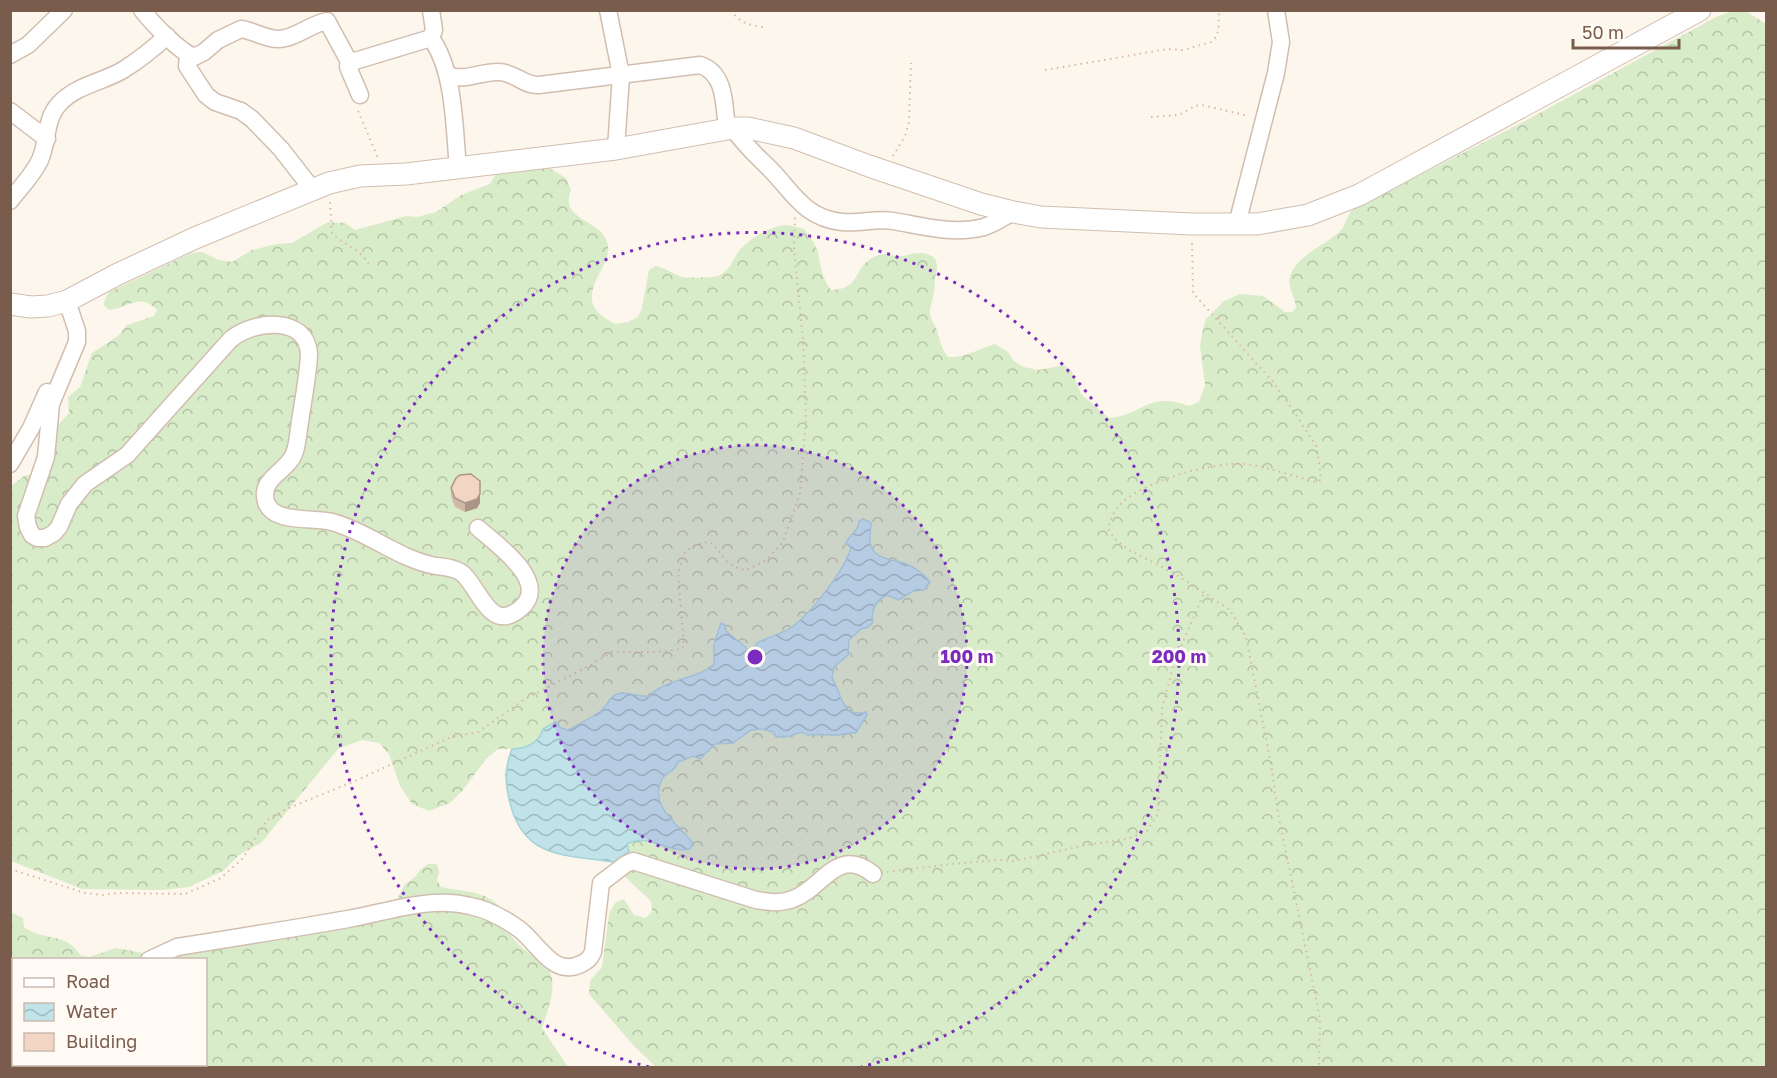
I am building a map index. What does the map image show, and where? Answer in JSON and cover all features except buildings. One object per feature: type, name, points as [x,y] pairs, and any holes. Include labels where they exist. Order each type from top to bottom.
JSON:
[{"type":"street","points":[[10,55],[28,45],[64,10]]},
{"type":"street","points":[[142,10],[188,55],[194,57],[218,40],[241,29],[276,39],[291,36],[329,16],[349,60],[348,67],[359,103]]},
{"type":"street","points":[[431,10],[434,30],[431,38]]},
{"type":"street","points":[[608,10],[621,75],[616,149]]},
{"type":"street","points":[[1237,224],[1276,74],[1281,42],[1276,10]]},
{"type":"street","points":[[10,304],[70,309],[118,274],[195,238],[319,187],[360,176],[406,174],[616,149],[730,129],[748,128],[794,138],[981,204],[1013,212],[1052,218],[1192,224],[1283,221],[1308,215],[1359,195],[1700,10]]},
{"type":"street","points":[[10,201],[39,163],[51,117],[58,105],[69,95],[122,71],[167,36]]},
{"type":"street","points":[[349,60],[355,61],[431,38]]},
{"type":"street","points":[[431,38],[438,48],[448,75],[458,168]]},
{"type":"street","points":[[188,55],[187,66],[206,95],[215,102],[241,111],[252,119],[319,187]]},
{"type":"street","points":[[448,75],[459,77],[497,72],[505,73],[532,85],[690,65],[707,67],[713,71],[721,84],[730,129],[772,170],[795,199],[821,216],[840,222],[891,220],[954,230],[985,226],[1013,212]]},
{"type":"street","points":[[10,111],[47,139]]},
{"type":"street","points":[[10,464],[43,401],[69,338],[70,309]]},
{"type":"street","points":[[70,309],[77,331],[77,342],[51,405],[46,457],[26,516],[28,527],[32,535],[37,538],[45,538],[54,533],[69,504],[80,489],[127,455],[230,340],[244,329],[260,324],[294,329],[306,340],[309,363],[294,454],[267,486],[266,501],[269,509],[281,516],[328,521],[343,525],[409,559],[460,571],[491,612],[500,616],[509,615],[525,605],[530,597],[531,588],[528,578],[510,556],[478,528]]},
{"type":"street","points":[[153,958],[177,947],[411,906],[446,903],[472,906],[501,918],[520,929],[560,967],[571,968],[590,959],[594,952],[601,883],[633,861],[772,903],[794,899],[838,867],[849,864],[866,868],[873,874]]},
{"type":"path","points":[[731,10],[736,18],[745,24],[763,27]]},
{"type":"path","points":[[1045,70],[1168,49],[1183,50],[1211,42],[1218,35],[1219,10]]},
{"type":"path","points":[[884,171],[905,136],[909,122],[911,63]]},
{"type":"path","points":[[359,103],[386,175]]},
{"type":"path","points":[[1151,117],[1179,115],[1195,106],[1202,105],[1265,119]]},
{"type":"path","points":[[319,187],[330,202],[332,233],[339,240],[357,249],[370,266]]},
{"type":"path","points":[[10,869],[85,893],[103,895],[118,893],[185,894],[221,878],[243,858],[267,820],[285,810],[451,737],[478,732],[525,699],[588,668],[612,652],[625,650],[659,652],[681,649],[684,646],[678,573],[685,552],[696,545],[708,542],[713,544],[727,562],[739,569],[747,570],[765,561],[783,542],[800,493],[806,419],[803,339],[794,249],[795,199]]},
{"type":"path","points":[[1192,224],[1193,293],[1273,382],[1290,406],[1317,447],[1321,480],[1316,483],[1244,464],[1205,468],[1177,475],[1131,495],[1111,517],[1108,529],[1116,540],[1130,550],[1172,572],[1230,610],[1246,637],[1277,808],[1320,1019],[1319,1068]]},
{"type":"path","points":[[873,874],[952,864],[1014,861],[1086,844],[1127,839],[1147,831],[1158,814],[1162,709],[1174,663],[1204,593]]},
{"type":"green space","points":[[1733,11],[1746,11],[1766,24],[1766,1067],[656,1067],[635,1047],[589,994],[590,981],[602,967],[609,914],[615,903],[624,899],[634,915],[645,918],[652,912],[651,901],[626,878],[614,862],[554,852],[537,845],[530,839],[512,812],[506,791],[505,771],[511,749],[498,749],[486,759],[463,790],[450,803],[429,811],[412,804],[400,786],[389,754],[379,743],[362,740],[338,749],[261,843],[239,855],[223,871],[189,887],[163,890],[82,889],[11,861],[10,487],[24,476],[32,474],[53,457],[58,425],[69,413],[68,397],[80,387],[92,353],[118,336],[127,325],[154,316],[157,310],[145,302],[134,302],[109,310],[103,304],[109,292],[191,253],[202,252],[219,260],[232,262],[252,250],[292,243],[328,222],[345,223],[355,230],[406,216],[417,217],[436,212],[461,195],[490,184],[496,174],[549,168],[566,178],[571,190],[569,200],[571,208],[605,237],[608,253],[593,288],[592,297],[594,306],[600,314],[615,324],[628,322],[638,317],[642,308],[649,270],[656,266],[682,277],[718,276],[728,269],[742,247],[753,238],[773,228],[788,225],[804,229],[811,239],[817,249],[823,275],[831,290],[841,289],[852,283],[861,268],[877,255],[902,256],[922,253],[932,256],[937,264],[937,270],[930,315],[948,357],[966,355],[995,344],[1008,352],[1014,361],[1023,367],[1039,370],[1064,365],[1072,372],[1081,394],[1109,418],[1131,413],[1154,402],[1175,402],[1189,406],[1199,402],[1205,385],[1200,346],[1206,319],[1224,301],[1240,294],[1263,296],[1285,312],[1292,312],[1296,308],[1289,281],[1293,269],[1305,256],[1341,230],[1352,210],[1523,122],[1718,16]]},
{"type":"green space","points":[[428,864],[437,864],[439,872],[437,880],[441,887],[479,894],[498,905],[514,939],[540,961],[551,975],[552,990],[542,1028],[568,1067],[11,1067],[10,912],[23,918],[24,927],[32,932],[69,943],[81,956],[89,957],[116,948],[143,953],[184,949],[392,910],[405,884]]},
{"type":"water","points":[[863,519],[871,523],[870,542],[874,552],[904,563],[930,582],[924,590],[913,591],[899,600],[887,595],[880,600],[873,609],[873,622],[849,640],[848,655],[834,667],[832,678],[843,703],[852,711],[866,712],[867,715],[856,733],[807,735],[800,733],[776,737],[773,732],[761,729],[751,730],[733,743],[715,744],[700,759],[693,756],[678,762],[662,779],[659,798],[667,814],[693,843],[690,849],[674,849],[642,840],[635,841],[627,844],[629,851],[614,862],[555,853],[537,845],[527,837],[514,814],[507,787],[508,761],[512,749],[531,744],[543,729],[555,722],[561,728],[568,730],[589,719],[601,711],[617,694],[650,696],[665,686],[714,665],[714,644],[721,623],[725,625],[726,631],[749,650],[757,643],[792,627],[826,591],[842,568],[851,548],[846,543],[858,527],[859,521]]}]
